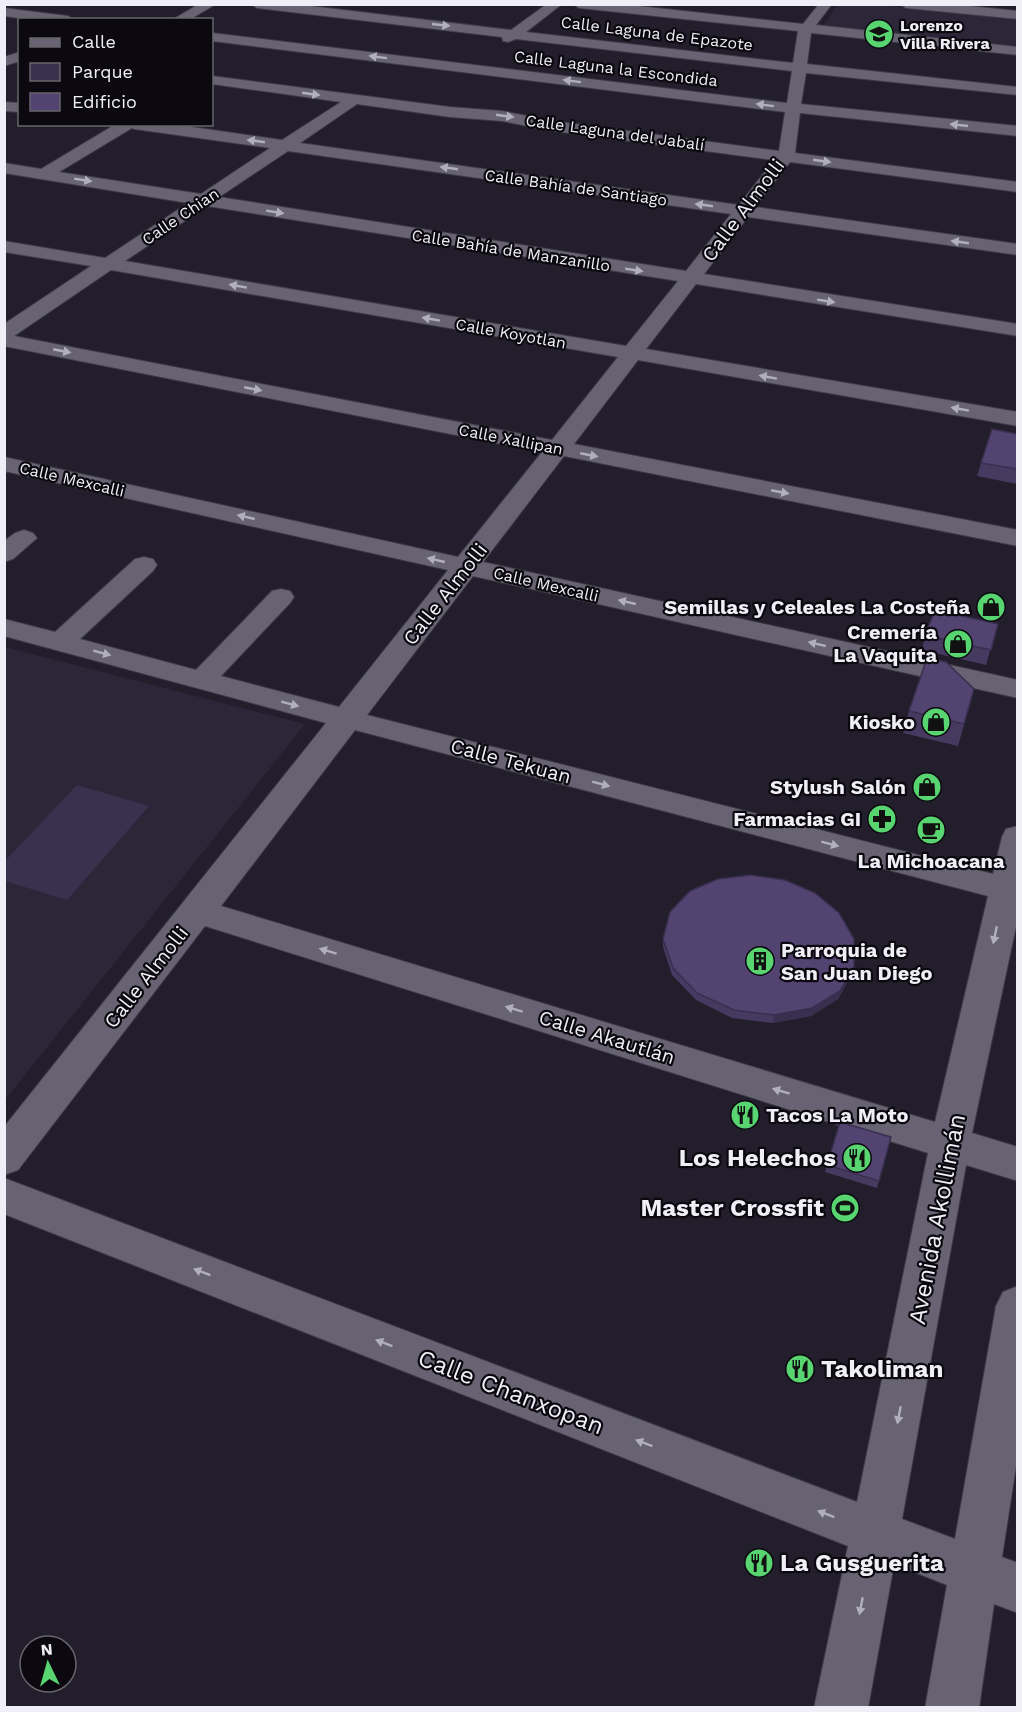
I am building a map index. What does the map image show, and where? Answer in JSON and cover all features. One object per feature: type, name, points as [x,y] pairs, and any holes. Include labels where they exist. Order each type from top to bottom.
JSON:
[{"type":"street","points":[[182,18],[210,4]]},
{"type":"street","name":"Calle Laguna de Epazote","points":[[257,4],[515,33],[798,69],[1017,91]]},
{"type":"street","points":[[498,45],[556,4]]},
{"type":"street","points":[[579,4],[1017,51]]},
{"type":"street","name":"Calle Almolli","points":[[4,1158],[786,156],[805,30],[826,4]]},
{"type":"street","points":[[906,4],[1017,15]]},
{"type":"street","points":[[4,12],[52,18]]},
{"type":"street","name":"Calle Laguna la Escondida","points":[[213,37],[793,108],[1017,131]]},
{"type":"street","points":[[447,81],[482,56]]},
{"type":"street","name":"Calle Laguna del Jabalí","points":[[213,80],[450,112],[478,113],[530,120],[553,126],[1017,187]]},
{"type":"street","points":[[410,106],[428,93]]},
{"type":"street","name":"Calle Chian","points":[[4,333],[355,99]]},
{"type":"street","points":[[44,174],[125,126]]},
{"type":"street","name":"Calle Bahía de Santiago","points":[[148,126],[1017,250]]},
{"type":"street","name":"Calle Bahía de Manzanillo","points":[[4,168],[1017,330]]},
{"type":"street","name":"Calle Koyotlan","points":[[4,246],[1017,419]]},
{"type":"street","name":"Calle Xallipan","points":[[4,340],[1017,538]]},
{"type":"street","name":"Calle Mexcalli","points":[[4,464],[1017,689]]},
{"type":"street","points":[[60,642],[144,565]]},
{"type":"street","points":[[202,680],[281,597]]},
{"type":"street","name":"Calle Tekuan","points":[[4,627],[347,719],[1011,890]]},
{"type":"street","name":"Avenida Akollimán","points":[[841,1707],[951,1143],[1011,890],[1017,837]]},
{"type":"street","name":"Calle Akautlán","points":[[197,911],[1017,1164]]},
{"type":"street","name":"Calle Chanxopan","points":[[4,1196],[1017,1588]]},
{"type":"street","points":[[952,1707],[1017,1306]]},
{"type":"shaded area","points":[[838,4],[880,5],[1017,19],[1017,46],[823,26]]},
{"type":"shaded area","points":[[5,647],[305,724],[5,1100]]},
{"type":"green space","points":[[77,785],[149,806],[67,900],[5,881],[5,861]]},
{"type":"building","points":[[992,429],[1017,434],[1017,469],[981,463]]},
{"type":"building","points":[[935,610],[998,624],[991,650],[925,635]]},
{"type":"building","points":[[927,658],[946,662],[974,689],[964,724],[909,711]]},
{"type":"building","name":"Parroquia de San Juan Diego","points":[[750,875],[785,880],[815,893],[839,913],[854,939],[854,967],[840,991],[812,1008],[774,1015],[734,1010],[697,993],[673,968],[663,939],[670,912],[690,891],[718,879]]},
{"type":"building","name":"Los Helechos","points":[[840,1122],[891,1137],[879,1181],[827,1165]]},
{"type":"place","name":"Lorenzo Villa Rivera","points":[[879,34]]},
{"type":"place","name":"Semillas y Celeales La Costeña","points":[[991,607]]},
{"type":"place","name":"Cremería La Vaquita","points":[[958,644]]},
{"type":"place","name":"Kiosko","points":[[936,722]]},
{"type":"place","name":"Stylush Salón","points":[[927,787]]},
{"type":"place","name":"Farmacias GI","points":[[882,819]]},
{"type":"place","name":"La Michoacana","points":[[931,830]]},
{"type":"place","name":"Parroquia de San Juan Diego","points":[[760,961]]},
{"type":"place","name":"Tacos La Moto","points":[[745,1115]]},
{"type":"place","name":"Los Helechos","points":[[857,1158]]},
{"type":"place","name":"Master Crossfit","points":[[845,1208]]},
{"type":"place","name":"Takoliman","points":[[800,1369]]},
{"type":"place","name":"La Gusguerita","points":[[759,1563]]}]
